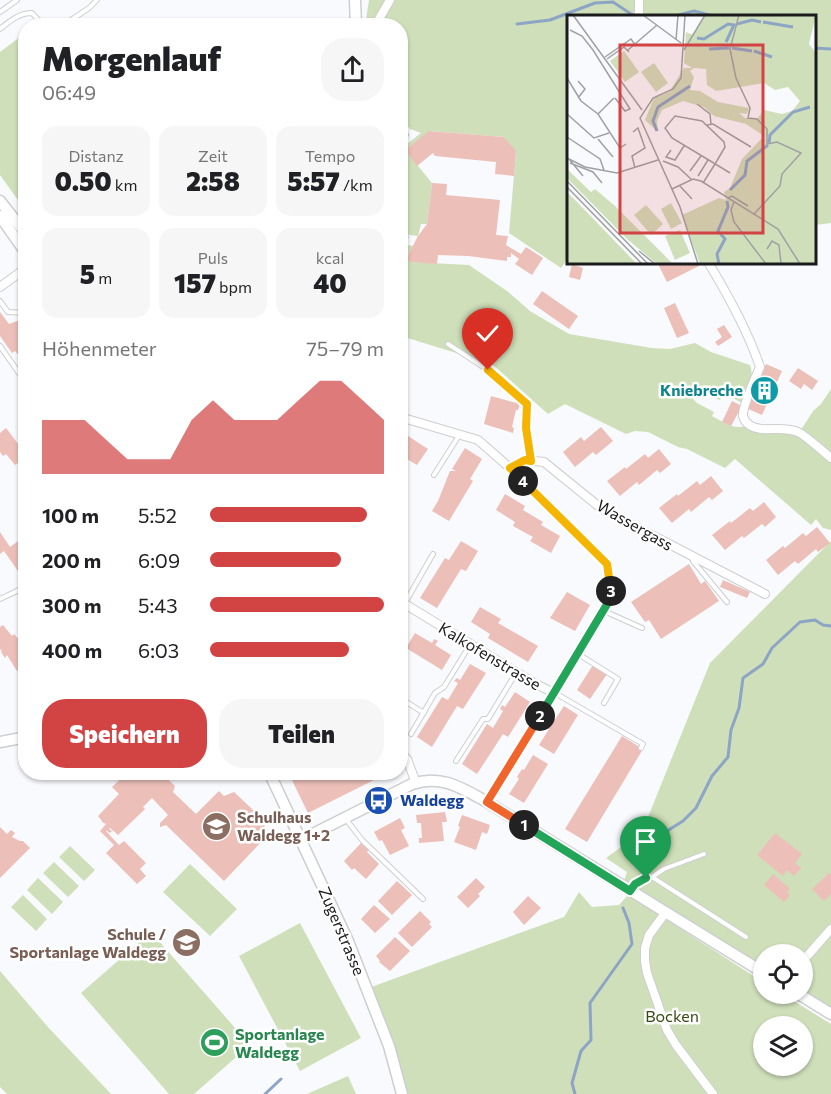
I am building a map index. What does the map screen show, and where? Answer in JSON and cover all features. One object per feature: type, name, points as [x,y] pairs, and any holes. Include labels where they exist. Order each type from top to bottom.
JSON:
[{"type":"street","points":[[355,0],[356,18]]},
{"type":"street","points":[[380,18],[390,0]]},
{"type":"street","points":[[0,201],[18,224]]},
{"type":"street","points":[[0,216],[18,241]]},
{"type":"street","points":[[709,264],[753,347],[760,367],[745,406],[743,416],[747,423],[753,428],[781,428],[799,433],[831,458]]},
{"type":"street","points":[[0,287],[18,274]]},
{"type":"street","points":[[408,419],[478,440],[510,468],[607,564],[612,596],[487,802]]},
{"type":"street","points":[[510,468],[525,460],[531,461]]},
{"type":"street","name":"Wassergass","points":[[531,461],[544,462],[602,509],[765,594]]},
{"type":"street","name":"Kalkofenstrasse","points":[[408,606],[554,693]]},
{"type":"street","points":[[0,741],[18,738]]},
{"type":"street","points":[[408,762],[416,783]]},
{"type":"street","name":"Zugerstrasse","points":[[273,780],[348,941],[389,1046],[402,1094]]},
{"type":"street","points":[[301,840],[416,783],[425,780],[443,781],[462,788],[487,802],[753,966]]},
{"type":"street","points":[[666,912],[649,935],[645,948],[647,973],[667,1030],[680,1052],[712,1094]]},
{"type":"street","points":[[813,949],[831,929]]},
{"type":"street","points":[[813,1003],[831,1014]]},
{"type":"lane","points":[[0,12],[17,0]]},
{"type":"lane","points":[[75,18],[94,1]]},
{"type":"lane","points":[[0,29],[25,13],[32,13],[37,18]]},
{"type":"lane","points":[[0,301],[8,312],[18,313]]},
{"type":"lane","points":[[448,344],[488,370],[527,404],[526,428],[531,461]]},
{"type":"lane","points":[[0,346],[18,372]]},
{"type":"lane","points":[[434,475],[460,434]]},
{"type":"lane","points":[[408,593],[433,554]]},
{"type":"lane","points":[[693,558],[693,561],[728,602]]},
{"type":"lane","points":[[0,599],[18,590]]},
{"type":"lane","points":[[603,610],[642,628]]},
{"type":"lane","points":[[411,734],[435,693],[444,687],[470,644]]},
{"type":"lane","points":[[578,653],[618,679],[604,703]]},
{"type":"lane","points":[[456,761],[483,719],[488,719],[516,672]]},
{"type":"lane","name":"Kalkofenstrasse","points":[[554,693],[642,746]]},
{"type":"lane","points":[[408,703],[424,713]]},
{"type":"lane","points":[[345,818],[362,840],[423,899]]},
{"type":"lane","points":[[630,891],[635,884],[652,877],[664,868],[704,854]]},
{"type":"lane","points":[[652,877],[746,937]]},
{"type":"green space","points":[[369,0],[831,0],[831,223],[816,225],[816,15],[567,15],[567,262],[561,268],[509,233],[516,152],[504,137],[430,131],[408,148],[408,143],[421,133],[408,127],[408,18],[366,18]]},
{"type":"green space","points":[[18,38],[18,200],[0,175],[0,52]]},
{"type":"green space","points":[[408,154],[432,183],[427,224],[421,224],[418,236],[408,235]]},
{"type":"green space","points":[[408,245],[413,246],[408,255]]},
{"type":"green space","points":[[408,260],[411,262],[469,265],[507,291],[530,311],[569,334],[652,348],[670,349],[695,343],[711,352],[750,365],[751,380],[742,403],[724,393],[720,400],[696,392],[693,399],[714,412],[712,416],[732,426],[799,433],[831,389],[831,530],[823,528],[816,519],[811,525],[735,459],[725,468],[648,432],[635,431],[626,434],[565,404],[548,414],[492,364],[408,338]]},
{"type":"green space","points":[[831,541],[831,1013],[813,1001],[813,944],[753,944],[753,966],[622,886],[627,872],[606,858],[642,832],[710,663]]},
{"type":"green space","points":[[70,846],[95,870],[84,881],[59,857]]},
{"type":"green space","points":[[54,862],[79,886],[68,897],[43,873]]},
{"type":"green space","points":[[190,864],[237,909],[210,936],[163,892]]},
{"type":"green space","points":[[38,878],[63,902],[52,914],[27,890]]},
{"type":"green space","name":"Bocken","points":[[579,892],[592,907],[619,905],[628,895],[753,976],[753,1004],[799,1004],[831,1024],[831,1094],[402,1094],[363,990],[564,917]]},
{"type":"green space","points":[[23,895],[47,919],[36,931],[11,907]]},
{"type":"green space","points":[[300,923],[361,1038],[300,1071],[239,956]]},
{"type":"green space","points":[[151,932],[250,1045],[194,1094],[169,1094],[81,993]]},
{"type":"green space","points":[[0,971],[48,1027],[111,1094],[7,1094],[0,1087]]},
{"type":"green space","points":[[348,1076],[356,1094],[307,1094]]},
{"type":"building","points":[[429,131],[504,137],[516,151],[514,176],[495,174],[496,162],[435,156],[433,153],[417,166],[408,154],[408,148]]},
{"type":"building","points":[[432,183],[447,184],[446,195],[500,200],[496,235],[508,236],[506,245],[521,254],[526,247],[543,258],[532,275],[515,264],[519,259],[511,253],[507,261],[438,255],[437,264],[411,262],[408,260],[408,255],[427,224]]},
{"type":"building","points":[[572,264],[583,268],[580,280],[569,277]]},
{"type":"building","points":[[658,264],[698,264],[699,266],[667,282]]},
{"type":"building","points":[[542,291],[578,316],[569,329],[533,304]]},
{"type":"building","points":[[675,303],[689,333],[677,338],[664,308]]},
{"type":"building","points":[[0,312],[9,324],[18,321],[18,354],[15,351],[12,353],[0,336]]},
{"type":"building","points":[[724,325],[732,337],[718,346],[715,342],[722,337],[717,329]]},
{"type":"building","name":"Kniebreche","points":[[766,364],[782,371],[762,415],[746,408]]},
{"type":"building","points":[[798,368],[818,381],[812,390],[804,384],[801,389],[789,381]]},
{"type":"building","points":[[491,396],[520,404],[516,410],[513,433],[484,424]]},
{"type":"building","points":[[732,401],[742,406],[731,426],[722,422]]},
{"type":"building","points":[[601,427],[613,441],[596,455],[593,452],[575,467],[563,452],[581,437],[584,441]]},
{"type":"building","points":[[6,428],[18,444],[18,463],[15,465],[6,454],[3,456],[0,452],[0,433]]},
{"type":"building","points":[[408,436],[428,449],[417,465],[408,460]]},
{"type":"building","points":[[465,448],[482,459],[470,479],[473,481],[449,521],[432,511],[450,471],[456,471],[452,469]]},
{"type":"building","points":[[659,449],[671,464],[660,473],[657,470],[639,485],[637,482],[620,496],[607,481],[645,454],[648,458]]},
{"type":"building","points":[[711,476],[723,491],[712,500],[709,497],[691,512],[689,509],[672,523],[659,508],[697,481],[700,485]]},
{"type":"building","points":[[505,494],[525,506],[523,510],[543,522],[541,525],[560,536],[551,553],[530,541],[533,537],[513,526],[515,522],[496,510]]},
{"type":"building","points":[[764,502],[776,517],[765,527],[762,524],[744,538],[742,536],[725,550],[712,535],[750,508],[753,511]]},
{"type":"building","points":[[817,527],[830,543],[818,552],[816,549],[798,564],[795,561],[778,575],[766,560],[803,533],[806,536]]},
{"type":"building","points":[[0,532],[10,547],[18,541],[18,571],[4,551],[0,554]]},
{"type":"building","points":[[461,541],[478,551],[466,571],[461,569],[437,608],[420,598],[445,558],[449,560]]},
{"type":"building","points":[[689,564],[701,584],[705,581],[719,601],[661,639],[649,620],[645,622],[631,602]]},
{"type":"building","points":[[723,580],[750,592],[747,598],[720,587]]},
{"type":"building","points":[[567,592],[590,605],[575,631],[550,618]]},
{"type":"building","points":[[480,607],[501,619],[498,623],[538,646],[528,662],[488,638],[490,634],[471,622]]},
{"type":"building","points":[[3,625],[12,636],[14,634],[18,638],[17,671],[7,655],[5,658],[1,652],[0,627]]},
{"type":"building","points":[[415,633],[432,643],[434,639],[438,641],[435,645],[451,655],[442,670],[408,649],[408,645]]},
{"type":"building","points":[[470,664],[486,673],[463,709],[457,706],[432,747],[417,737],[442,697],[448,700],[458,683],[454,681],[457,678],[460,680]]},
{"type":"building","points":[[593,665],[607,674],[590,699],[577,690]]},
{"type":"building","points":[[515,692],[530,702],[508,737],[503,734],[477,774],[462,764],[487,724],[493,728],[503,711],[500,709],[502,705],[505,707]]},
{"type":"building","points":[[564,706],[578,715],[554,754],[539,745],[552,719],[554,721]]},
{"type":"building","points":[[622,736],[643,749],[587,842],[565,829]]},
{"type":"building","points":[[533,755],[548,764],[524,803],[509,794],[519,779],[517,777]]},
{"type":"building","name":"Schulhaus Waldegg 1+2","points":[[119,780],[169,780],[175,786],[173,792],[196,814],[219,791],[224,796],[234,792],[266,822],[262,833],[266,837],[224,881],[166,825],[160,827],[160,823],[168,815],[152,798],[143,807],[145,809],[118,835],[110,828],[112,831],[110,833],[106,830],[119,845],[124,841],[146,863],[140,869],[146,876],[137,884],[106,853],[114,845],[100,831],[106,824],[98,816],[119,794],[112,787]]},
{"type":"building","points":[[292,780],[374,780],[308,813]]},
{"type":"building","points":[[445,812],[447,822],[442,822],[444,841],[419,843],[419,838],[422,838],[421,823],[417,823],[416,815]]},
{"type":"building","points":[[462,815],[490,825],[487,834],[482,832],[476,850],[454,842]]},
{"type":"building","points":[[400,818],[405,828],[401,830],[409,846],[390,855],[382,840],[379,841],[374,832]]},
{"type":"building","points":[[0,827],[7,834],[11,830],[15,833],[12,837],[23,841],[30,848],[0,878]]},
{"type":"building","points":[[775,833],[802,854],[795,863],[801,868],[794,876],[787,870],[783,876],[757,855]]},
{"type":"building","points":[[361,843],[379,864],[366,879],[354,868],[352,870],[344,861]]},
{"type":"building","points":[[829,873],[831,875],[831,894],[824,901],[812,889]]},
{"type":"building","points":[[773,874],[790,889],[787,892],[790,895],[784,902],[764,885]]},
{"type":"building","points":[[476,878],[485,887],[468,908],[457,897]]},
{"type":"building","points":[[397,881],[412,895],[392,915],[378,901]]},
{"type":"building","points":[[528,896],[541,908],[524,925],[513,912]]},
{"type":"building","points":[[374,905],[390,919],[375,933],[361,919]]},
{"type":"building","points":[[420,911],[431,922],[429,924],[432,927],[412,947],[398,933]]},
{"type":"building","points":[[395,937],[410,951],[390,971],[379,962],[376,956]]},
{"type":"waterway","points":[[517,24],[550,20],[595,3],[613,2],[632,15]]},
{"type":"waterway","points":[[679,15],[694,11],[709,15]]},
{"type":"waterway","points":[[816,48],[831,49]]},
{"type":"waterway","points":[[643,846],[683,821],[696,808],[712,776],[728,757],[731,730],[739,708],[743,678],[763,664],[772,648],[800,622],[815,620],[823,625],[831,626]]},
{"type":"waterway","points":[[575,1094],[572,1083],[581,1051],[591,1040],[590,1003],[632,944],[629,923],[623,908]]},
{"type":"waterway","points":[[265,1094],[281,1079]]},
{"type":"place","name":"Kniebreche","points":[[764,390]]},
{"type":"place","name":"Waldegg","points":[[379,800]]},
{"type":"place","name":"Schulhaus Waldegg 1+2","points":[[216,826]]},
{"type":"place","name":"Schule / Sportanlage Waldegg","points":[[187,943]]},
{"type":"place","name":"Sportanlage Waldegg","points":[[214,1043]]},
{"type":"route","points":[[488,370],[527,404],[526,428],[531,461],[525,460],[510,468],[607,564],[612,596],[487,802],[630,891],[635,884],[646,878]]}]
